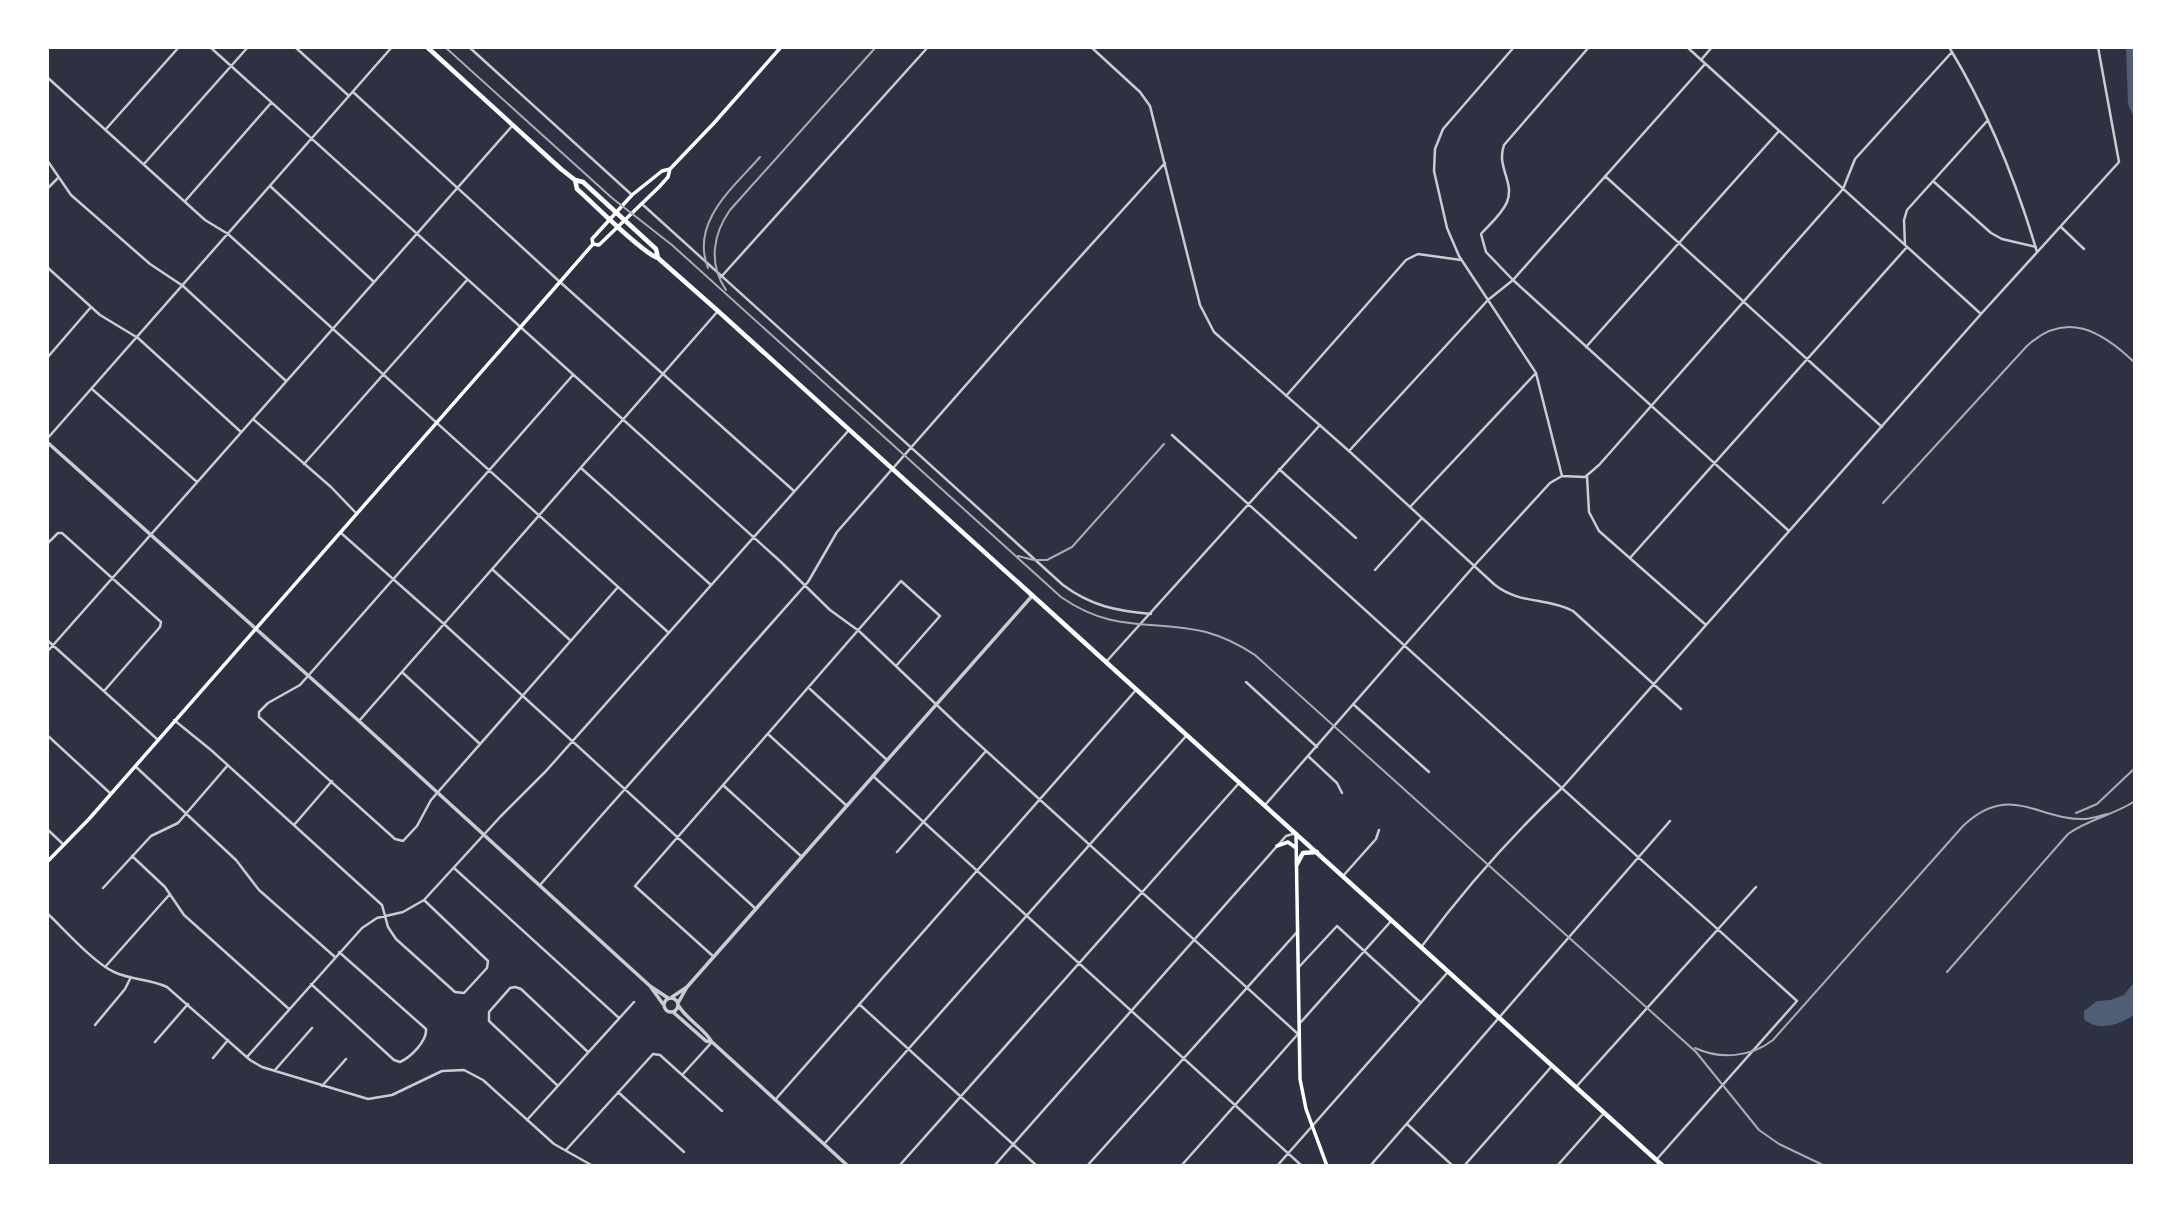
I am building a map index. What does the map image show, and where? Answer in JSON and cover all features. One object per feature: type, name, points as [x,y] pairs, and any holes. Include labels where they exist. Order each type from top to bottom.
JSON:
[{"type":"main road","points":[[427,47],[575,180],[583,182],[656,249],[659,258]]},
{"type":"main road","points":[[593,244],[599,245],[668,177],[670,169],[715,123],[781,47]]},
{"type":"main road","points":[[47,862],[560,282],[593,244],[592,239],[615,212],[662,171],[670,169]]},
{"type":"main road","points":[[575,180],[577,189],[610,219],[719,311],[1663,1166]]},
{"type":"main road","points":[[1296,833],[1300,1079],[1312,1127],[1327,1166]]},
{"type":"main road","points":[[1277,846],[1288,842],[1297,850]]},
{"type":"main road","points":[[1297,864],[1303,853],[1317,852]]},
{"type":"street","points":[[106,129],[178,47]]},
{"type":"street","points":[[210,47],[753,537],[830,610],[859,631],[986,751],[1298,1034],[1181,1166]]},
{"type":"street","points":[[144,164],[248,47]]},
{"type":"street","points":[[295,47],[349,96]]},
{"type":"street","points":[[392,47],[47,440],[650,986],[678,1004],[685,1016],[712,1042],[848,1166]]},
{"type":"street","points":[[469,47],[632,195]]},
{"type":"street","points":[[721,277],[928,47]]},
{"type":"street","points":[[1091,47],[1145,98],[1150,106],[1205,317],[1220,338],[1474,566],[1510,595],[1527,601],[1554,603],[1573,611],[1681,709]]},
{"type":"street","points":[[1514,47],[1440,133],[1434,149],[1436,180],[1449,232],[1461,260],[1536,373],[1562,476]]},
{"type":"street","points":[[1589,47],[1506,142],[1501,158],[1509,185],[1508,200],[1481,233],[1486,252],[1513,280],[1788,531]]},
{"type":"street","points":[[1687,47],[1981,314]]},
{"type":"street","points":[[1701,60],[1712,47]]},
{"type":"street","points":[[1949,47],[1988,120],[2016,187],[2037,252]]},
{"type":"street","points":[[1421,947],[1459,899],[1534,814],[1562,788],[2119,162],[2098,47]]},
{"type":"street","points":[[1706,625],[1600,531],[1589,512],[1587,476],[1843,189],[1855,159],[1952,52]]},
{"type":"street","points":[[1349,451],[1488,300],[1513,280],[1705,64]]},
{"type":"street","points":[[47,77],[205,220],[228,234],[669,633]]},
{"type":"street","points":[[353,92],[794,491]]},
{"type":"street","points":[[185,201],[271,103]]},
{"type":"street","points":[[1630,558],[1906,246],[1905,214],[1988,120]]},
{"type":"street","points":[[47,652],[513,125]]},
{"type":"street","points":[[1586,347],[1779,131]]},
{"type":"street","points":[[47,160],[71,195],[150,264],[183,286],[286,381]]},
{"type":"street","points":[[540,885],[805,585],[837,532],[909,448],[1165,163]]},
{"type":"street","points":[[1605,176],[1882,426]]},
{"type":"street","points":[[47,189],[58,178]]},
{"type":"street","points":[[1933,181],[1991,233],[2002,239],[2036,247]]},
{"type":"street","points":[[270,186],[373,281]]},
{"type":"street","points":[[641,203],[909,448],[1073,593],[1106,608],[1151,614]]},
{"type":"street","points":[[2061,226],[2084,249]]},
{"type":"street","points":[[1286,396],[1407,259],[1420,254],[1461,260]]},
{"type":"street","points":[[47,267],[100,315],[138,338],[241,432]]},
{"type":"street","points":[[47,276],[52,271]]},
{"type":"street","points":[[304,464],[467,280]]},
{"type":"street","points":[[47,358],[91,307]]},
{"type":"street","points":[[359,721],[719,311]]},
{"type":"street","points":[[1410,507],[1536,373]]},
{"type":"street","points":[[573,375],[394,581],[308,675],[290,692],[263,706],[258,714],[260,719],[395,839],[406,839],[418,826],[431,800],[618,587]]},
{"type":"street","points":[[92,389],[197,482]]},
{"type":"street","points":[[253,419],[356,513]]},
{"type":"street","points":[[1106,662],[1320,425]]},
{"type":"street","points":[[247,1057],[362,928],[384,915],[403,912],[424,900],[573,741],[849,430]]},
{"type":"street","points":[[1172,435],[1797,1001],[1656,1160]]},
{"type":"street","points":[[581,468],[711,585]]},
{"type":"street","points":[[1279,469],[1356,538]]},
{"type":"street","points":[[1265,805],[1550,483],[1562,476],[1587,476]]},
{"type":"street","points":[[1375,570],[1422,518]]},
{"type":"street","points":[[340,532],[756,909]]},
{"type":"street","points":[[47,544],[58,533],[62,533],[162,623],[104,691]]},
{"type":"street","points":[[492,569],[571,641]]},
{"type":"street","points":[[714,957],[635,886],[901,581],[940,616],[896,666]]},
{"type":"street","points":[[673,1012],[687,987],[1033,595]]},
{"type":"street","points":[[47,640],[157,739]]},
{"type":"street","points":[[402,672],[480,744]]},
{"type":"street","points":[[1247,682],[1317,747]]},
{"type":"street","points":[[808,688],[887,760]]},
{"type":"street","points":[[775,1100],[1136,690]]},
{"type":"street","points":[[1353,704],[1429,772]]},
{"type":"street","points":[[174,720],[228,765],[382,905],[388,927],[396,939],[455,992],[466,992],[487,968],[488,961],[424,900]]},
{"type":"street","points":[[768,734],[847,806]]},
{"type":"street","points":[[47,735],[110,793]]},
{"type":"street","points":[[824,1144],[1187,735]]},
{"type":"street","points":[[897,852],[986,751]]},
{"type":"street","points":[[1309,757],[1337,783],[1342,793]]},
{"type":"street","points":[[134,765],[236,860],[259,890],[335,957]]},
{"type":"street","points":[[103,888],[155,833],[173,827],[228,765]]},
{"type":"street","points":[[873,776],[1302,1166]]},
{"type":"street","points":[[294,825],[332,781]]},
{"type":"street","points":[[899,1166],[1240,782]]},
{"type":"street","points":[[723,785],[802,857]]},
{"type":"street","points":[[1370,1166],[1670,821]]},
{"type":"street","points":[[47,829],[64,845]]},
{"type":"street","points":[[1343,876],[1376,839],[1379,830]]},
{"type":"street","points":[[994,1166],[1286,836],[1296,833]]},
{"type":"street","points":[[132,856],[170,894],[184,915],[289,1009]]},
{"type":"street","points":[[454,868],[620,1018]]},
{"type":"street","points":[[1576,1087],[1756,887]]},
{"type":"street","points":[[105,967],[170,894]]},
{"type":"street","points":[[47,914],[105,967],[131,977],[159,983],[188,1004],[255,1064],[360,1098],[376,1099],[392,1095],[442,1070],[464,1070],[483,1080],[565,1152],[593,1166]]},
{"type":"street","points":[[1299,1024],[1391,920]]},
{"type":"street","points":[[1298,968],[1337,926],[1421,1003]]},
{"type":"street","points":[[1087,1166],[1298,931]]},
{"type":"street","points":[[311,984],[394,1060],[406,1060],[425,1038],[426,1029],[340,952]]},
{"type":"street","points":[[1278,1166],[1447,972]]},
{"type":"street","points":[[95,1025],[125,989],[131,977]]},
{"type":"street","points":[[650,986],[667,1012],[673,1012],[706,1041],[712,1042]]},
{"type":"street","points":[[558,1086],[489,1021],[489,1012],[499,1000],[510,988],[518,987],[589,1052]]},
{"type":"street","points":[[663,1004],[687,987]]},
{"type":"street","points":[[527,1120],[634,1002]]},
{"type":"street","points":[[155,1042],[188,1004]]},
{"type":"street","points":[[859,1004],[1037,1166]]},
{"type":"street","points":[[274,1071],[312,1028]]},
{"type":"street","points":[[213,1058],[228,1040]]},
{"type":"street","points":[[682,1075],[712,1042]]},
{"type":"street","points":[[565,1152],[650,1056],[655,1054],[660,1055],[722,1111]]},
{"type":"street","points":[[322,1086],[346,1059]]},
{"type":"street","points":[[1464,1166],[1552,1066]]},
{"type":"street","points":[[618,1092],[684,1152]]},
{"type":"street","points":[[1557,1166],[1604,1112]]},
{"type":"street","points":[[1407,1124],[1453,1166]]},
{"type":"water","points":[[2126,47],[2135,47],[2135,120],[2128,104]]},
{"type":"water","points":[[2135,981],[2135,1014],[2109,1026],[2095,1025],[2084,1019],[2084,1011],[2097,1001],[2124,995]]},
{"type":"waterway","points":[[47,1164],[54,1166]]},
{"type":"railway","points":[[445,47],[612,198],[672,245],[1061,597],[1080,609],[1116,621],[1206,632],[1255,655],[1696,1052],[1759,1130],[1779,1144],[1825,1166]]},
{"type":"railway","points":[[726,290],[720,280],[715,260],[717,239],[724,219],[876,47]]},
{"type":"railway","points":[[708,268],[704,251],[709,221],[727,194],[760,157]]},
{"type":"railway","points":[[1883,503],[2026,347],[2041,335],[2055,329],[2083,329],[2110,342],[2135,363]]},
{"type":"railway","points":[[1018,556],[1047,560],[1072,547],[1164,444]]},
{"type":"railway","points":[[2076,813],[2097,804],[2135,768]]},
{"type":"railway","points":[[1947,972],[2068,834],[2135,801]]},
{"type":"railway","points":[[1695,1048],[1715,1054],[1736,1055],[1755,1050],[1773,1040],[1963,826],[1980,813],[1995,806],[2010,805],[2069,818],[2086,819],[2107,814]]}]
